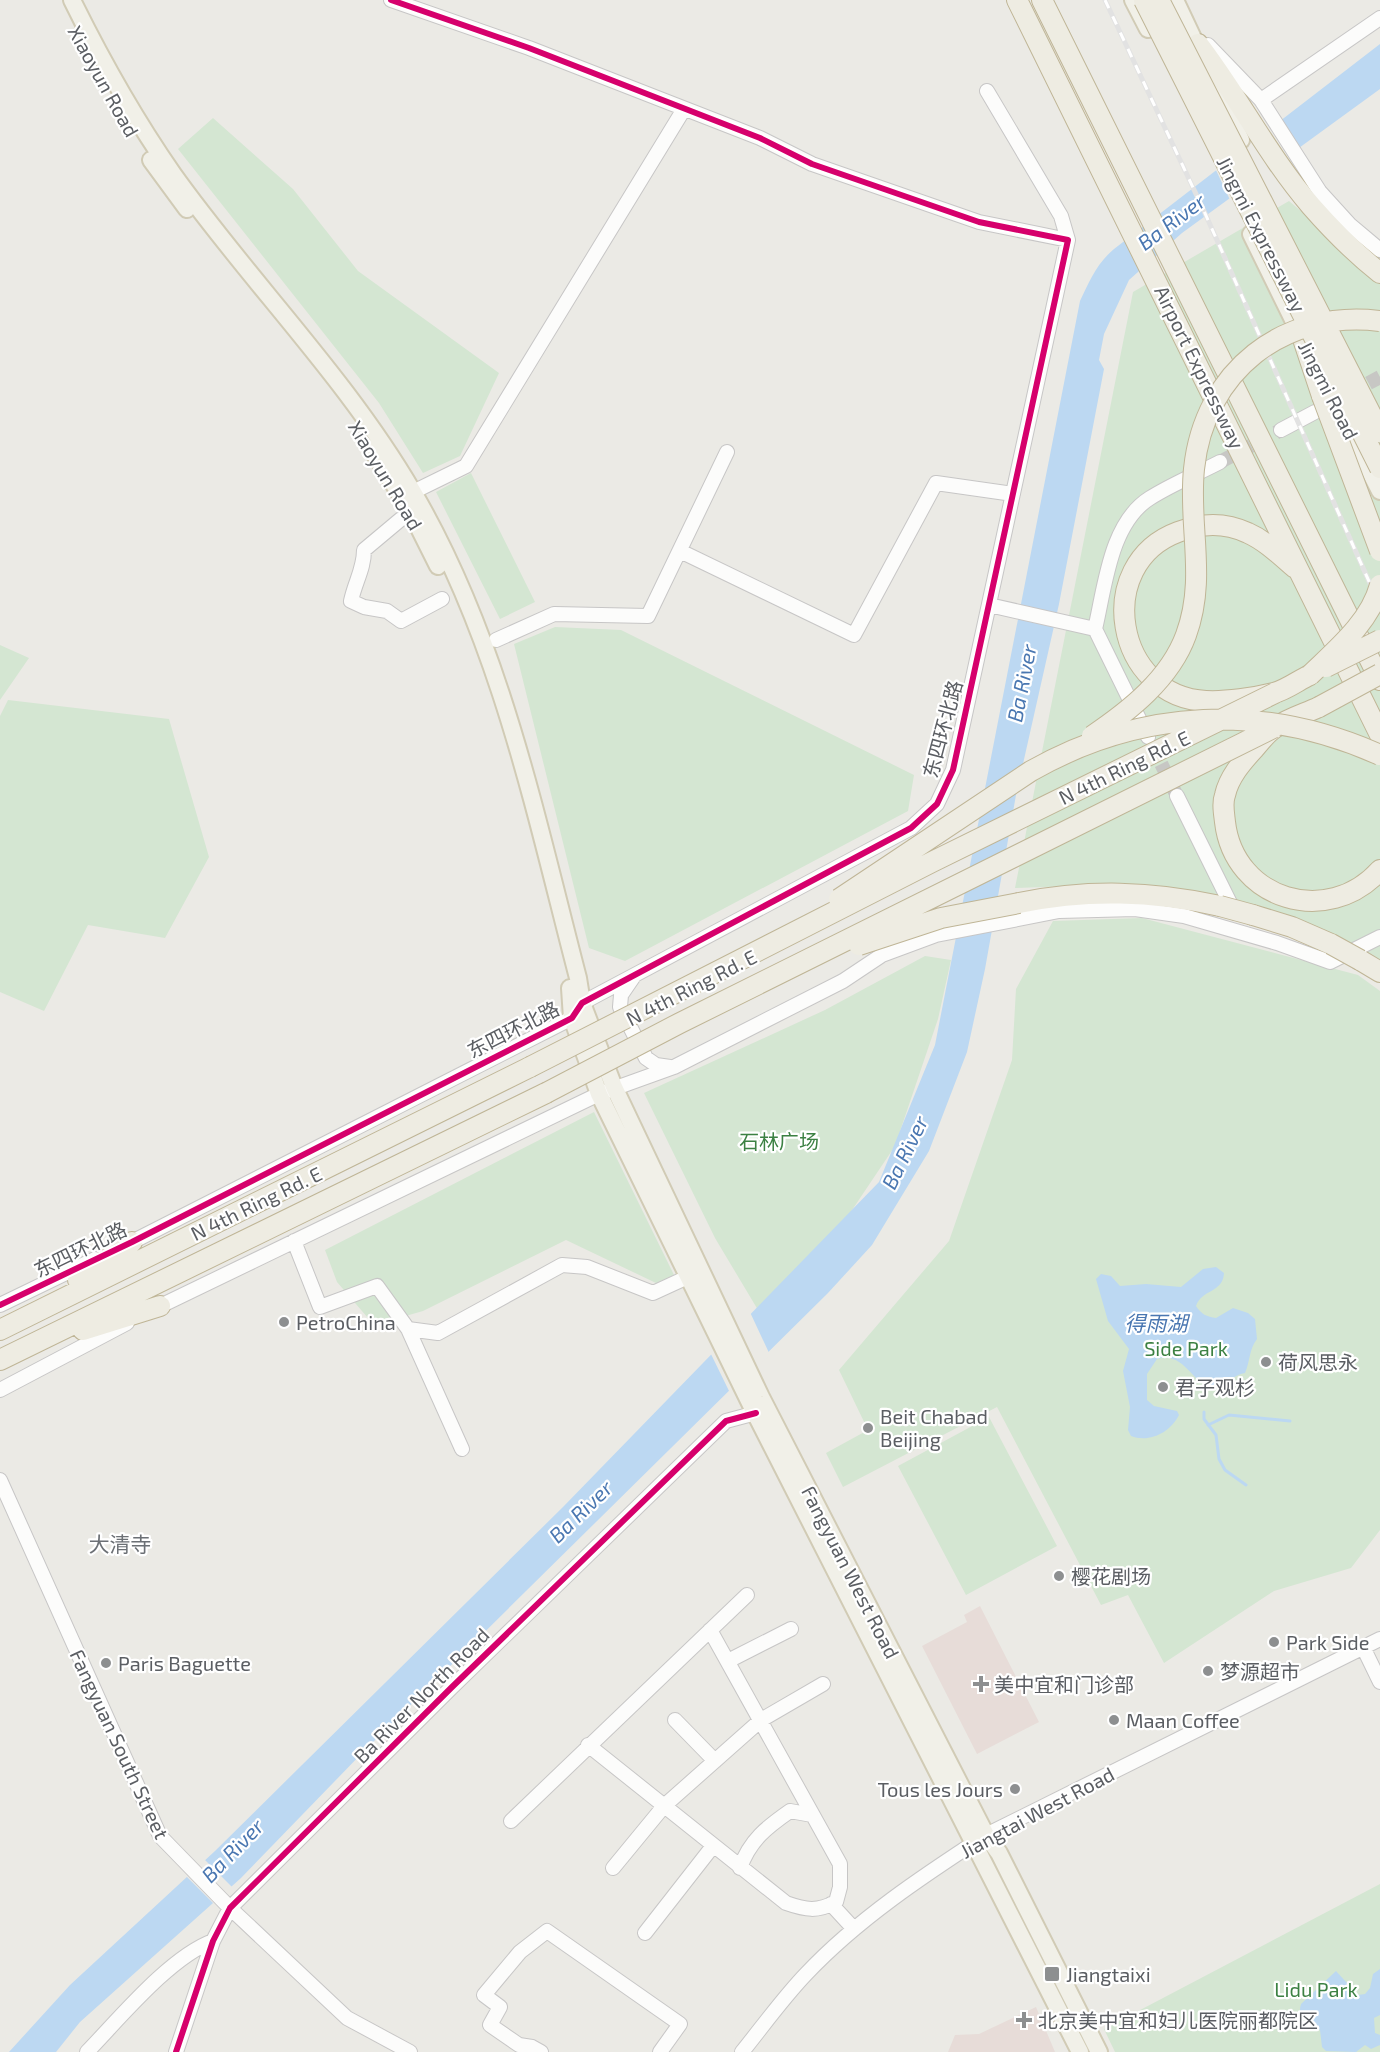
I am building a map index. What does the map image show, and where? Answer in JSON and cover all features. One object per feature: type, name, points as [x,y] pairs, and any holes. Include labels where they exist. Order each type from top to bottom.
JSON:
[{"type":"highway","name":"Airport Expressway","points":[[1017,0],[1380,735]]},
{"type":"highway","name":"Airport Expressway","points":[[1042,0],[1380,680]]},
{"type":"highway","name":"Jingmi Expressway","points":[[1144,0],[1380,468]]},
{"type":"highway","name":"Jingmi Expressway","points":[[1159,0],[1380,432]]},
{"type":"highway","points":[[1198,44],[1255,116],[1338,235],[1380,273]]},
{"type":"highway","points":[[1071,750],[1102,730],[1153,687],[1172,662],[1186,637],[1197,592],[1193,490],[1197,450],[1207,416],[1231,376],[1254,352],[1283,334],[1314,324],[1345,318],[1380,321]]},
{"type":"highway","points":[[1304,342],[1318,404],[1380,551]]},
{"type":"highway","points":[[1275,693],[1206,701],[1166,688],[1137,661],[1128,642],[1123,620],[1124,598],[1142,559],[1154,545],[1169,535],[1203,525],[1223,525],[1249,533],[1300,572]]},
{"type":"highway","points":[[1310,675],[1357,629],[1380,585]]},
{"type":"highway","name":"N 4th Ring Rd. E","points":[[0,1330],[759,953],[932,862],[1380,640]]},
{"type":"highway","name":"N 4th Ring Rd. E","points":[[0,1360],[546,1093],[804,962],[1319,707],[1380,674]]},
{"type":"highway","points":[[1319,707],[1380,690]]},
{"type":"highway","points":[[759,953],[997,792],[1071,750],[1150,725],[1213,718],[1254,719],[1290,725],[1334,736],[1380,755]]},
{"type":"highway","points":[[1273,728],[1232,775],[1224,796],[1227,833],[1232,849],[1242,866],[1255,878],[1285,897],[1300,902],[1324,902],[1344,896],[1371,881],[1380,870]]},
{"type":"highway","points":[[804,962],[941,918],[1017,911],[1058,895],[1123,892],[1220,906],[1249,924],[1292,927],[1331,944],[1380,972]]},
{"type":"highway","points":[[28,1316],[132,1242]]},
{"type":"highway","points":[[21,1350],[160,1306]]},
{"type":"main road","name":"Xiaoyun Road","points":[[60,0],[124,121],[164,181],[346,411],[410,510],[441,571],[491,691],[569,984],[572,1018],[607,1090]]},
{"type":"main road","name":"Xiaoyun Road","points":[[72,0],[114,83],[175,176],[343,390],[413,492],[459,584],[503,698],[578,978],[582,1003],[607,1090]]},
{"type":"main road","name":"Jingmi Road","points":[[1133,0],[1208,145],[1380,491]]},
{"type":"main road","points":[[1179,7],[1198,44]]},
{"type":"main road","name":"Jingmi Road","points":[[1255,116],[1276,214],[1380,414]]},
{"type":"main road","name":"Fangyuan West Road","points":[[607,1090],[690,1276],[720,1322]]},
{"type":"main road","name":"Fangyuan West Road","points":[[607,1090],[720,1322],[756,1405],[981,1839],[1080,2052]]},
{"type":"main road","name":"Fangyuan West Road","points":[[981,1839],[999,1853],[1099,2052]]},
{"type":"street","points":[[391,0],[422,5],[760,138],[812,164],[978,222],[1068,240],[1061,216],[987,91]]},
{"type":"street","points":[[1179,7],[1255,116],[1380,18]]},
{"type":"street","points":[[413,492],[466,466],[684,109]]},
{"type":"street","points":[[1300,178],[1380,250]]},
{"type":"street","name":"东四环北路","points":[[0,1305],[132,1242],[572,1018],[582,1003],[911,828],[937,804],[953,770],[1068,240]]},
{"type":"street","points":[[1281,430],[1318,404]]},
{"type":"street","points":[[496,640],[554,614],[648,616],[727,452]]},
{"type":"street","points":[[1148,737],[1095,629],[1113,557],[1128,520],[1148,499],[1220,462]]},
{"type":"street","points":[[680,551],[854,635],[936,483],[1013,494]]},
{"type":"street","points":[[401,519],[364,550],[364,564],[354,584],[351,601],[364,607],[387,611],[401,621],[442,599]]},
{"type":"street","points":[[989,605],[1095,629]]},
{"type":"street","points":[[1177,796],[1249,924]]},
{"type":"street","points":[[0,1390],[160,1306],[607,1090],[674,1067],[843,981],[882,955],[936,935],[1017,911],[1135,909],[1249,924],[1330,962],[1380,937]]},
{"type":"street","points":[[637,972],[621,995],[620,1007],[646,1058],[656,1065],[674,1067]]},
{"type":"street","points":[[294,1241],[320,1307],[377,1287],[408,1329],[462,1449]]},
{"type":"street","points":[[408,1329],[438,1333],[562,1265],[587,1267],[653,1293],[690,1276]]},
{"type":"street","name":"Ba River North Road","points":[[176,2052],[227,1905],[726,1421],[756,1405]]},
{"type":"street","name":"Fangyuan South Street","points":[[0,1480],[159,1836],[227,1905],[347,2018],[410,2052]]},
{"type":"street","points":[[511,1821],[747,1595]]},
{"type":"street","points":[[728,1661],[791,1629]]},
{"type":"street","points":[[588,1745],[740,1868],[786,1902],[804,1910],[820,1910],[836,1902],[840,1887],[840,1864],[710,1630]]},
{"type":"street","name":"Jiangtai West Road","points":[[742,2052],[806,1974],[854,1929],[981,1839],[1380,1639]]},
{"type":"street","points":[[1363,1647],[1380,1682]]},
{"type":"street","points":[[613,1868],[664,1806],[761,1720],[823,1684]]},
{"type":"street","points":[[675,1720],[715,1761]]},
{"type":"street","points":[[740,1868],[746,1852],[762,1830],[790,1811],[812,1815]]},
{"type":"street","points":[[645,1933],[713,1846]]},
{"type":"street","points":[[831,1904],[854,1929]]},
{"type":"street","points":[[541,2052],[532,2047],[519,2045],[490,2025],[500,2007],[484,1995],[520,1952],[547,1931],[680,2024],[660,2052]]},
{"type":"street","points":[[87,2052],[138,2000],[195,1948],[213,1941]]},
{"type":"shaded area","name":"美中宜和门诊部","points":[[980,1606],[1039,1722],[977,1754],[922,1646],[967,1622],[964,1615]]},
{"type":"shaded area","name":"北京美中宜和妇儿医院丽都院区","points":[[1036,2007],[1055,2052],[948,2052],[955,2035],[979,2034]]},
{"type":"green space","points":[[213,118],[293,189],[358,271],[499,373],[460,456],[423,473],[379,403],[178,149]]},
{"type":"green space","points":[[1289,201],[1380,278],[1380,961],[1373,955],[1214,895],[1129,884],[1015,888],[1133,292]]},
{"type":"green space","points":[[471,473],[535,602],[500,619],[436,492]]},
{"type":"green space","points":[[555,627],[621,630],[914,775],[908,811],[625,961],[589,948],[514,644]]},
{"type":"green space","points":[[0,645],[29,658],[0,700]]},
{"type":"green space","points":[[8,700],[169,719],[209,857],[165,938],[88,925],[44,1011],[0,992],[0,716]]},
{"type":"green space","name":"Side Park","points":[[1142,918],[1358,975],[1380,991],[1380,1530],[1351,1568],[1274,1591],[1164,1663],[1128,1595],[1101,1605],[997,1407],[843,1487],[826,1453],[868,1430],[839,1370],[949,1241],[1012,1060],[1016,989],[1053,921]]},
{"type":"green space","name":"石林广场","points":[[925,956],[951,960],[938,1019],[895,1146],[842,1225],[761,1315],[715,1238],[644,1093],[825,1010]]},
{"type":"green space","points":[[594,1112],[674,1275],[656,1283],[566,1240],[423,1311],[374,1325],[337,1282],[325,1250]]},
{"type":"green space","points":[[989,1417],[1057,1546],[966,1595],[898,1466]]},
{"type":"green space","name":"Lidu Park","points":[[1380,1884],[1380,2052],[1115,2052],[1104,2029]]},
{"type":"water","name":"Ba River","points":[[1380,44],[1380,89],[1182,233],[1129,280],[1104,334],[1099,360],[1104,369],[1059,604],[1016,795],[985,969],[967,1052],[929,1151],[872,1245],[828,1293],[365,1750],[241,1878],[80,2022],[56,2052],[9,2052],[70,1985],[215,1851],[563,1507],[879,1182],[935,1045],[1080,301],[1090,280],[1108,254]]},
{"type":"water","name":"得雨湖","points":[[1216,1267],[1224,1273],[1223,1279],[1216,1288],[1203,1296],[1196,1306],[1202,1313],[1213,1318],[1233,1308],[1248,1313],[1255,1319],[1257,1339],[1252,1347],[1245,1373],[1218,1385],[1206,1385],[1175,1360],[1157,1359],[1147,1374],[1147,1400],[1154,1406],[1177,1411],[1179,1415],[1170,1427],[1158,1435],[1145,1438],[1131,1436],[1128,1430],[1130,1407],[1123,1371],[1129,1349],[1108,1321],[1096,1279],[1101,1274],[1111,1276],[1120,1286],[1146,1284],[1181,1287],[1203,1269]]},
{"type":"water","points":[[1380,1969],[1380,2015],[1374,2018],[1375,2033],[1380,2035],[1380,2045],[1371,2049],[1365,2045],[1356,2052],[1326,2051],[1322,2047],[1320,2030],[1300,2014],[1301,2004],[1336,1971],[1358,1995],[1365,1994],[1370,1988],[1373,1974]]},
{"type":"pier","points":[[1278,119],[1302,152],[1231,202],[1215,168]]},
{"type":"pier","points":[[749,1310],[770,1355],[730,1393],[709,1350]]},
{"type":"pier","points":[[203,1858],[234,1889],[216,1906],[185,1875]]},
{"type":"waterway","points":[[1204,1412],[1204,1419],[1216,1435],[1219,1459],[1225,1470],[1246,1485]]},
{"type":"waterway","points":[[1208,1425],[1229,1415],[1290,1421]]},
{"type":"tunnel","points":[[1350,393],[1380,377]]},
{"type":"tunnel","points":[[1220,462],[1281,430]]},
{"type":"tunnel","points":[[1152,745],[1177,796]]},
{"type":"railway","points":[[1105,0],[1204,211],[1380,606]]},
{"type":"cycle path","points":[[0,1305],[132,1242],[572,1018],[582,1003],[911,828],[937,804],[953,770],[1068,240],[979,222],[812,164],[760,138],[529,48],[391,0]]},
{"type":"cycle path","points":[[176,2052],[213,1941],[230,1908],[451,1688],[726,1421],[756,1413]]},
{"type":"place","name":"PetroChina","points":[[284,1322]]},
{"type":"place","name":"荷风思永","points":[[1266,1362]]},
{"type":"place","name":"君子观杉","points":[[1163,1387]]},
{"type":"place","name":"Beit Chabad Beijing","points":[[868,1428]]},
{"type":"place","name":"樱花剧场","points":[[1059,1576]]},
{"type":"place","name":"Park Side","points":[[1274,1642]]},
{"type":"place","name":"Paris Baguette","points":[[106,1663]]},
{"type":"place","name":"梦源超市","points":[[1208,1671]]},
{"type":"place","name":"美中宜和门诊部","points":[[981,1684]]},
{"type":"place","name":"Maan Coffee","points":[[1114,1720]]},
{"type":"place","name":"Tous les Jours","points":[[1015,1789]]},
{"type":"place","name":"Jiangtaixi","points":[[1052,1974]]},
{"type":"place","name":"北京美中宜和妇儿医院丽都院区","points":[[1024,2020]]},
{"type":"district","name":"大清寺","points":[[120,1543]]}]
